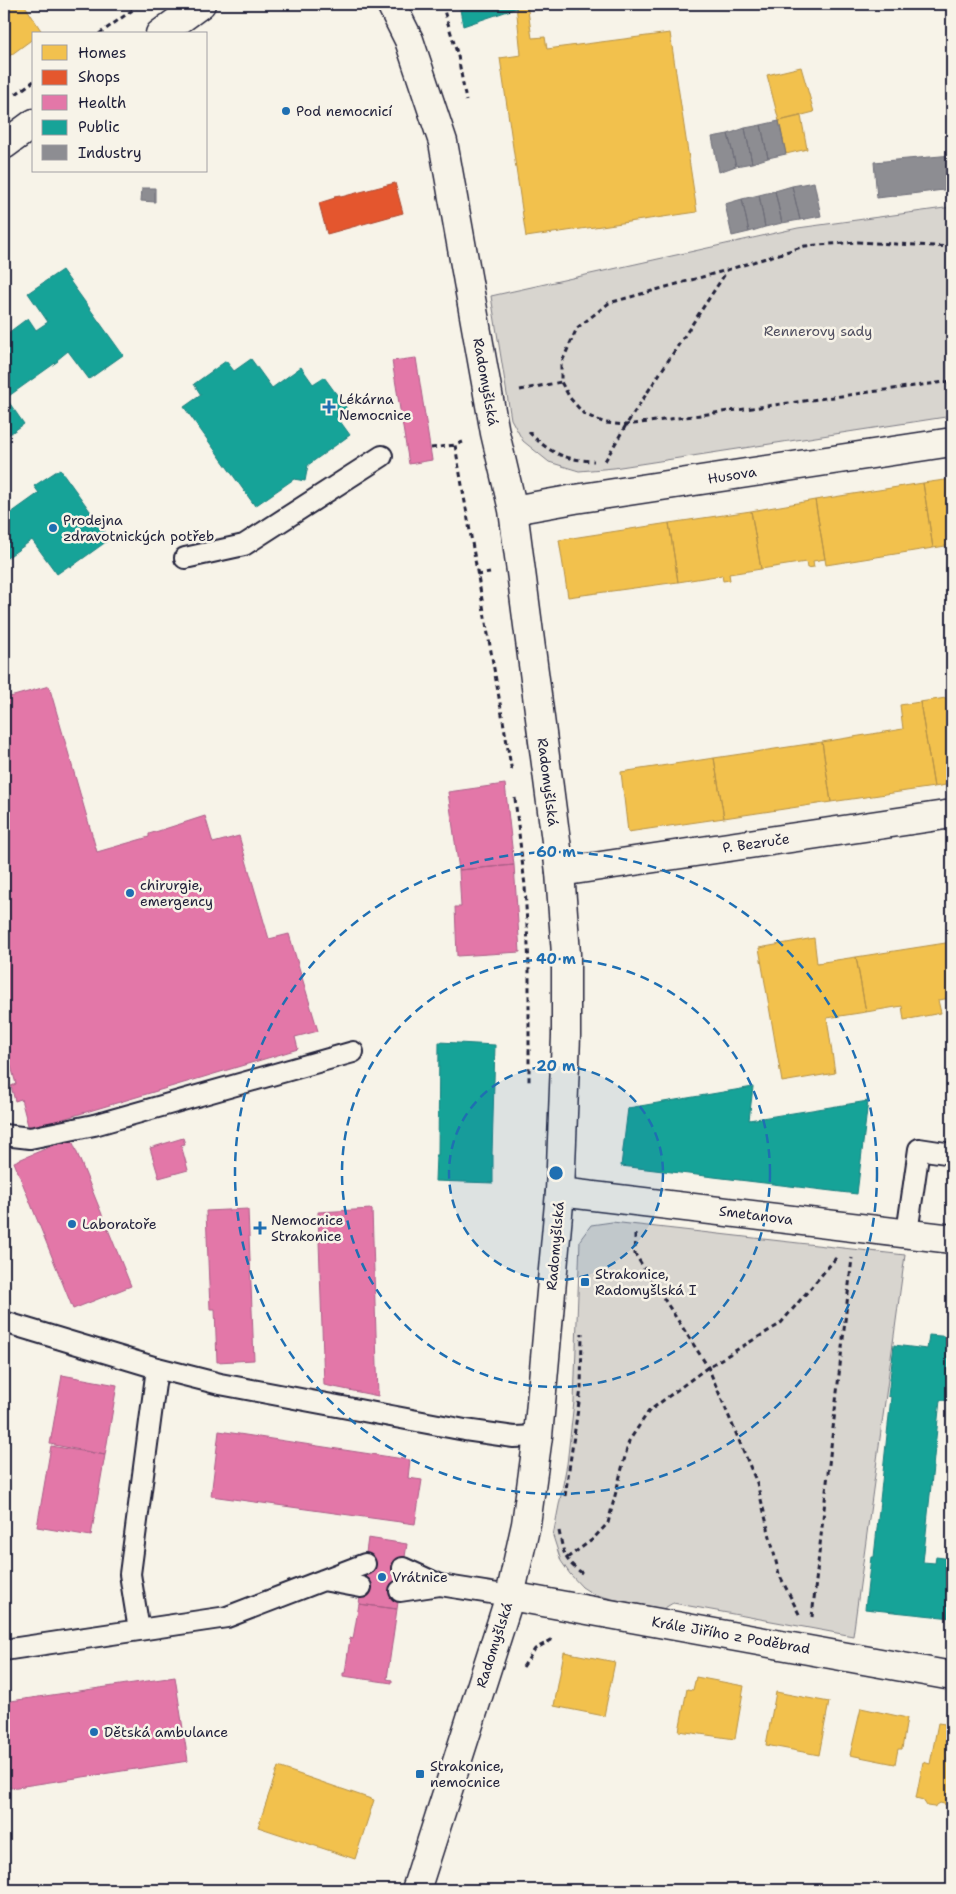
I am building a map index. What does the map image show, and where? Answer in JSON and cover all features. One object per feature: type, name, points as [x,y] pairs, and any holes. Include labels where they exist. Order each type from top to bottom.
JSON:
[{"type":"street","points":[[163,32],[201,4]]},
{"type":"street","name":"Radomyšlská","points":[[391,4],[409,40],[443,142],[495,433],[513,510],[560,872],[566,954],[566,1036],[560,1192],[538,1436],[526,1524],[510,1596],[416,1890]]},
{"type":"street","points":[[4,145],[32,124]]},
{"type":"street","name":"Husova","points":[[513,510],[952,442]]},
{"type":"street","name":"P. Bezruče","points":[[560,872],[952,814]]},
{"type":"street","name":"Smetanova","points":[[560,1192],[952,1239]]},
{"type":"street","name":"Krále Jiřího z Poděbrad","points":[[510,1596],[952,1676]]},
{"type":"lane","points":[[185,558],[244,545],[382,456]]},
{"type":"lane","points":[[4,1135],[30,1138],[94,1125],[353,1052]]},
{"type":"lane","points":[[907,1233],[919,1149],[952,1154]]},
{"type":"lane","points":[[4,1322],[157,1368],[220,1384],[465,1430],[514,1437],[538,1436]]},
{"type":"lane","points":[[139,1630],[130,1574],[157,1368]]},
{"type":"lane","points":[[4,1650],[227,1617],[365,1564]]},
{"type":"lane","points":[[404,1568],[440,1585],[510,1596]]},
{"type":"lane","points":[[324,1580],[361,1586]]},
{"type":"lane","points":[[400,1591],[440,1585]]},
{"type":"path","points":[[102,32],[141,4]]},
{"type":"path","points":[[442,4],[458,56],[466,103]]},
{"type":"path","points":[[952,247],[858,242],[805,246],[609,303],[577,328],[562,364],[561,382],[570,398],[584,414],[605,423],[626,425],[952,381]]},
{"type":"path","points":[[431,448],[454,445],[524,424],[539,443],[552,453],[561,456],[606,461],[626,425],[727,270]]},
{"type":"path","points":[[522,390],[561,382]]},
{"type":"path","points":[[454,445],[513,778]]},
{"type":"path","points":[[515,798],[525,886],[529,966],[529,1094]]},
{"type":"path","points":[[635,1228],[635,1254],[708,1367],[758,1483],[778,1574],[804,1622]]},
{"type":"path","points":[[566,1558],[592,1540],[608,1523],[628,1442],[649,1411],[708,1367],[780,1324],[840,1254],[830,1253]]},
{"type":"path","points":[[812,1624],[852,1255],[846,1255]]},
{"type":"path","points":[[948,1337],[952,1268]]},
{"type":"path","points":[[564,1505],[581,1389],[582,1331]]},
{"type":"path","points":[[560,1522],[559,1531],[566,1558],[571,1565],[590,1578]]},
{"type":"path","points":[[520,1672],[535,1648],[555,1638],[564,1637]]},
{"type":"green space","name":"Rennerovy sady","points":[[952,207],[952,416],[614,468],[579,471],[549,462],[523,441],[511,419],[491,296],[798,228]]},
{"type":"green space","points":[[612,1222],[905,1255],[853,1636],[673,1603],[663,1609],[612,1599],[593,1594],[582,1587],[561,1561],[553,1536],[567,1464],[574,1402],[580,1240],[591,1225]]},
{"type":"building: Homes","points":[[4,4],[24,4],[42,32],[32,32],[32,39],[4,60]]},
{"type":"building: Homes","points":[[516,4],[527,4],[532,38],[545,37],[547,49],[670,33],[697,212],[526,237],[500,58],[521,55]]},
{"type":"building: Homes","points":[[801,67],[814,112],[779,121],[767,75]]},
{"type":"building: Homes","points":[[801,116],[807,149],[786,154],[779,121]]},
{"type":"building: Homes","points":[[952,479],[952,545],[933,548],[923,483]]},
{"type":"building: Homes","points":[[923,483],[933,548],[826,565],[815,500]]},
{"type":"building: Homes","points":[[815,500],[825,559],[813,561],[814,567],[807,568],[806,562],[761,569],[751,511]]},
{"type":"building: Homes","points":[[751,511],[761,569],[729,574],[730,580],[723,581],[722,575],[678,582],[669,523]]},
{"type":"building: Homes","points":[[669,523],[678,582],[568,597],[559,540]]},
{"type":"building: Homes","points":[[952,697],[952,784],[934,787],[920,702]]},
{"type":"building: Homes","points":[[920,702],[934,787],[831,802],[822,742],[903,729],[900,705]]},
{"type":"building: Homes","points":[[822,742],[831,802],[724,818],[714,758]]},
{"type":"building: Homes","points":[[714,758],[724,818],[628,832],[621,772]]},
{"type":"building: Homes","points":[[814,938],[817,963],[856,957],[866,1012],[827,1018],[835,1073],[782,1082],[759,948]]},
{"type":"building: Homes","points":[[952,942],[952,998],[938,1000],[941,1013],[904,1020],[902,1006],[866,1012],[856,957]]},
{"type":"building: Homes","points":[[564,1652],[615,1662],[604,1716],[554,1706]]},
{"type":"building: Homes","points":[[696,1677],[744,1686],[735,1739],[679,1731],[687,1689],[693,1690]]},
{"type":"building: Homes","points":[[776,1692],[829,1702],[819,1755],[766,1745]]},
{"type":"building: Homes","points":[[861,1708],[907,1718],[902,1749],[898,1749],[895,1764],[850,1755]]},
{"type":"building: Homes","points":[[938,1723],[952,1725],[952,1782],[948,1805],[940,1803],[934,1807],[927,1806],[923,1800],[916,1798],[923,1762],[930,1764]]},
{"type":"building: Homes","points":[[278,1767],[374,1800],[355,1859],[258,1827]]},
{"type":"building: Homes","points":[[952,1838],[952,1867],[947,1866]]},
{"type":"building: Shops","points":[[395,183],[403,213],[327,234],[319,203],[335,198],[334,196],[340,195],[341,197]]},
{"type":"building: Health","points":[[416,358],[432,460],[409,464],[392,361]]},
{"type":"building: Health","name":"chirurgie, emergency","points":[[4,678],[10,697],[49,686],[97,852],[149,837],[149,834],[205,816],[213,843],[239,836],[269,939],[289,934],[318,1031],[295,1037],[298,1049],[29,1129],[21,1099],[15,1101],[11,1086],[16,1084],[4,1041]]},
{"type":"building: Health","points":[[505,784],[514,865],[459,870],[448,792]]},
{"type":"building: Health","points":[[514,865],[520,952],[457,956],[455,907],[461,907],[459,870]]},
{"type":"building: Health","name":"Laboratoře","points":[[71,1138],[131,1286],[73,1309],[14,1162]]},
{"type":"building: Health","points":[[183,1138],[185,1144],[181,1145],[188,1170],[159,1178],[150,1148]]},
{"type":"building: Health","points":[[248,1209],[254,1360],[217,1362],[215,1309],[210,1309],[206,1211]]},
{"type":"building: Health","points":[[372,1209],[378,1396],[324,1385],[318,1212]]},
{"type":"building: Health","points":[[62,1375],[117,1385],[105,1455],[50,1444]]},
{"type":"building: Health","points":[[219,1431],[410,1460],[408,1478],[422,1480],[415,1524],[211,1496]]},
{"type":"building: Health","points":[[51,1446],[105,1455],[91,1536],[37,1527]]},
{"type":"building: Health","name":"Vrátnice","points":[[368,1538],[407,1544],[397,1609],[359,1604]]},
{"type":"building: Health","points":[[359,1604],[397,1609],[387,1679],[392,1680],[392,1683],[343,1676],[350,1638],[353,1639]]},
{"type":"building: Health","name":"Dětská ambulance","points":[[175,1677],[188,1761],[4,1789],[4,1702]]},
{"type":"building: Public","points":[[459,4],[516,4],[517,8],[463,26]]},
{"type":"building: Public","points":[[62,270],[123,355],[89,379],[68,351],[58,361],[6,398],[24,424],[4,438],[4,336],[28,318],[36,330],[48,322],[28,293]]},
{"type":"building: Public","points":[[251,359],[272,388],[301,367],[313,384],[324,377],[348,410],[337,417],[350,435],[308,465],[305,481],[294,479],[255,506],[184,407],[201,395],[194,384],[226,361],[234,371]]},
{"type":"building: Public","name":"Prodejna zdravotnických potřeb","points":[[60,469],[110,539],[71,567],[70,565],[57,574],[32,540],[4,560],[4,518],[39,493],[34,486]]},
{"type":"building: Public","points":[[439,1042],[495,1045],[493,1183],[435,1181],[436,1155],[438,1155]]},
{"type":"building: Public","points":[[753,1087],[749,1120],[868,1101],[857,1194],[621,1166],[628,1108]]},
{"type":"building: Public","points":[[929,1335],[952,1337],[952,1401],[940,1400],[923,1562],[935,1563],[936,1557],[952,1559],[952,1618],[865,1609],[871,1557],[874,1557],[891,1397],[888,1396],[894,1345],[927,1349]]},
{"type":"building: Industry","points":[[779,121],[786,154],[768,158],[761,125]]},
{"type":"building: Industry","points":[[761,125],[768,158],[752,163],[745,128]]},
{"type":"building: Industry","points":[[745,128],[752,163],[736,166],[728,134]]},
{"type":"building: Industry","points":[[728,134],[736,166],[719,172],[712,137]]},
{"type":"building: Industry","points":[[952,155],[952,189],[877,198],[874,162]]},
{"type":"building: Industry","points":[[814,182],[821,216],[800,220],[792,186]]},
{"type":"building: Industry","points":[[792,186],[800,220],[782,223],[775,191]]},
{"type":"building: Industry","points":[[142,188],[155,188],[155,202],[141,201]]},
{"type":"building: Industry","points":[[775,191],[782,223],[765,227],[759,195]]},
{"type":"building: Industry","points":[[759,195],[765,227],[749,232],[742,199]]},
{"type":"building: Industry","points":[[742,199],[749,232],[732,236],[725,204]]},
{"type":"place","name":"Pod nemocnicí","points":[[286,111]]},
{"type":"place","name":"Lékárna Nemocnice","points":[[329,407]]},
{"type":"place","name":"Prodejna zdravotnických potřeb","points":[[53,528]]},
{"type":"place","name":"chirurgie, emergency","points":[[130,893]]},
{"type":"place","name":"Laboratoře","points":[[72,1224]]},
{"type":"place","name":"Nemocnice Strakonice","points":[[260,1228]]},
{"type":"place","name":"Strakonice, Radomyšlská I","points":[[585,1282]]},
{"type":"place","name":"Vrátnice","points":[[382,1577]]},
{"type":"place","name":"Dětská ambulance","points":[[94,1732]]},
{"type":"place","name":"Strakonice, nemocnice","points":[[420,1774]]}]
